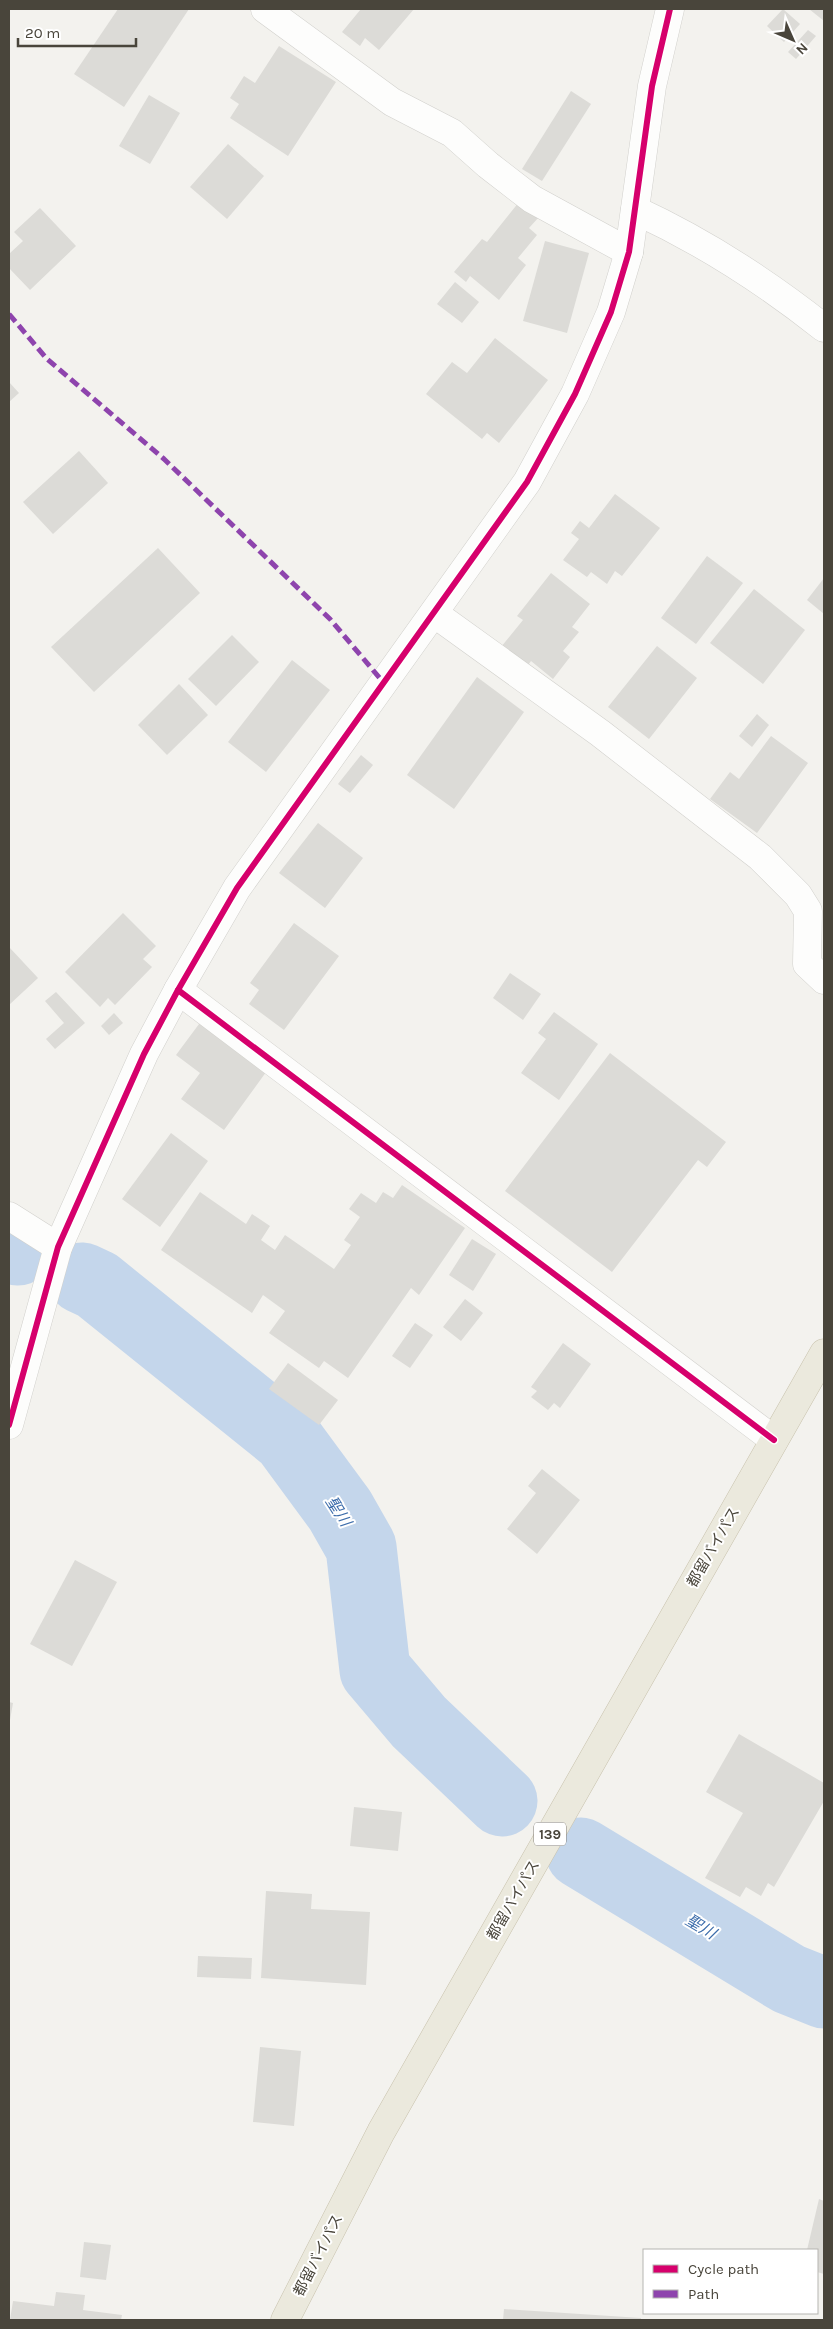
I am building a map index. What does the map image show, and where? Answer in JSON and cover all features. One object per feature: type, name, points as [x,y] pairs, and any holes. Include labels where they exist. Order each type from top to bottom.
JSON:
[{"type":"highway","name":"都留バイパス","points":[[285,2320],[381,2132],[824,1353]]},
{"type":"street","points":[[265,9],[392,102],[452,133],[488,165],[532,199],[629,252]]},
{"type":"street","points":[[9,1425],[58,1247],[144,1054],[178,990],[237,888],[527,482],[575,394],[611,312],[629,252],[652,86],[670,9]]},
{"type":"street","points":[[635,210],[665,224],[781,294],[824,328]]},
{"type":"street","points":[[434,614],[600,733],[760,857],[798,896],[808,911],[807,964],[824,980]]},
{"type":"street","points":[[178,990],[774,1440]]},
{"type":"street","points":[[9,1216],[58,1247]]},
{"type":"building","points":[[118,9],[189,9],[124,107],[74,74]]},
{"type":"building","points":[[361,9],[414,9],[379,50],[365,38],[360,46],[342,32]]},
{"type":"building","points":[[783,9],[800,24],[784,42],[767,26]]},
{"type":"building","points":[[809,9],[824,9],[824,21]]},
{"type":"building","points":[[808,30],[816,36],[796,59],[788,52]]},
{"type":"building","points":[[279,46],[336,82],[288,156],[230,118],[239,104],[230,98],[244,76],[255,83]]},
{"type":"building","points":[[571,91],[591,104],[542,181],[522,169]]},
{"type":"building","points":[[149,95],[180,113],[150,164],[119,146]]},
{"type":"building","points":[[228,144],[264,176],[227,219],[190,187]]},
{"type":"building","points":[[519,202],[539,217],[529,228],[537,235],[518,258],[526,265],[499,300],[470,276],[466,282],[454,272],[482,239],[487,242]]},
{"type":"building","points":[[40,208],[76,246],[30,290],[9,268],[9,254],[23,241],[14,232]]},
{"type":"building","points":[[545,241],[589,253],[567,333],[523,321]]},
{"type":"building","points":[[455,282],[479,302],[462,323],[437,304]]},
{"type":"building","points":[[495,338],[548,380],[499,443],[487,433],[482,439],[426,394],[452,362],[467,373]]},
{"type":"building","points":[[9,382],[19,393],[9,402]]},
{"type":"building","points":[[79,451],[108,483],[53,534],[23,502]]},
{"type":"building","points":[[615,494],[660,528],[622,576],[615,571],[607,584],[591,572],[587,577],[563,560],[579,539],[571,533],[580,521],[589,528]]},
{"type":"building","points":[[158,548],[200,593],[94,692],[51,647]]},
{"type":"building","points":[[707,556],[743,583],[696,644],[661,618]]},
{"type":"building","points":[[551,573],[590,604],[572,627],[579,632],[563,651],[570,657],[553,679],[531,661],[526,668],[501,647],[523,620],[517,616]]},
{"type":"building","points":[[824,578],[824,614],[807,600]]},
{"type":"building","points":[[754,589],[805,630],[763,684],[710,643]]},
{"type":"building","points":[[232,635],[259,662],[216,706],[188,679]]},
{"type":"building","points":[[657,646],[697,678],[649,739],[608,707]]},
{"type":"building","points":[[292,660],[330,690],[266,772],[228,742]]},
{"type":"building","points":[[477,677],[524,712],[454,809],[407,775]]},
{"type":"building","points":[[179,684],[208,715],[167,755],[138,725]]},
{"type":"building","points":[[757,714],[769,725],[752,747],[739,736]]},
{"type":"building","points":[[771,736],[808,763],[757,833],[710,799],[730,772],[739,779]]},
{"type":"building","points":[[361,755],[373,765],[350,793],[338,784]]},
{"type":"building","points":[[318,823],[363,858],[325,908],[279,873]]},
{"type":"building","points":[[123,913],[156,946],[143,959],[152,967],[115,1005],[108,998],[100,1007],[65,972]]},
{"type":"building","points":[[294,923],[339,956],[284,1030],[249,1004],[259,990],[250,983]]},
{"type":"building","points":[[9,947],[38,978],[9,1005]]},
{"type":"building","points":[[510,973],[541,994],[523,1020],[493,998]]},
{"type":"building","points":[[56,992],[85,1023],[55,1049],[46,1039],[64,1023],[45,1001]]},
{"type":"building","points":[[554,1012],[598,1044],[559,1100],[521,1073],[546,1039],[538,1033]]},
{"type":"building","points":[[114,1013],[123,1023],[109,1035],[101,1026]]},
{"type":"building","points":[[202,1020],[269,1068],[224,1130],[181,1099],[200,1073],[176,1055]]},
{"type":"building","points":[[610,1053],[726,1142],[707,1167],[698,1160],[612,1272],[505,1191]]},
{"type":"building","points":[[171,1133],[208,1161],[160,1227],[122,1199]]},
{"type":"building","points":[[402,1185],[465,1228],[419,1295],[411,1288],[348,1378],[324,1361],[319,1368],[269,1333],[285,1311],[263,1295],[252,1313],[161,1250],[200,1192],[246,1224],[252,1214],[270,1226],[261,1240],[275,1250],[285,1235],[334,1269],[351,1245],[344,1240],[360,1217],[349,1209],[361,1193],[376,1203],[383,1192],[393,1198]]},
{"type":"building","points":[[472,1239],[496,1254],[473,1291],[449,1275]]},
{"type":"building","points":[[465,1299],[483,1313],[461,1341],[443,1327]]},
{"type":"building","points":[[415,1323],[433,1335],[410,1368],[392,1356]]},
{"type":"building","points":[[563,1343],[591,1364],[560,1408],[554,1403],[548,1410],[531,1397],[537,1391],[531,1387]]},
{"type":"building","points":[[288,1363],[338,1400],[319,1425],[269,1389]]},
{"type":"building","points":[[542,1469],[580,1500],[537,1554],[507,1529],[536,1493],[528,1486]]},
{"type":"building","points":[[75,1560],[117,1582],[72,1666],[30,1644]]},
{"type":"building","points":[[9,1702],[13,1703],[10,1720],[9,1720]]},
{"type":"building","points":[[739,1734],[824,1783],[824,1801],[774,1887],[768,1883],[761,1896],[746,1887],[740,1897],[705,1878],[743,1813],[706,1792]]},
{"type":"building","points":[[354,1807],[402,1812],[398,1851],[350,1846]]},
{"type":"building","points":[[266,1891],[312,1894],[311,1909],[370,1912],[366,1985],[261,1978]]},
{"type":"building","points":[[198,1956],[252,1958],[251,1979],[197,1977]]},
{"type":"building","points":[[260,2047],[301,2051],[294,2126],[253,2122]]},
{"type":"building","points":[[819,2199],[824,2201],[824,2274],[818,2272],[818,2249],[807,2249]]},
{"type":"building","points":[[84,2242],[111,2245],[106,2280],[80,2277]]},
{"type":"building","points":[[56,2292],[85,2295],[83,2310],[122,2315],[121,2320],[10,2320],[13,2301],[54,2306]]},
{"type":"building","points":[[504,2309],[641,2318],[641,2320],[503,2320]]},
{"type":"waterway","name":"聖川","points":[[9,1246],[18,1250]]},
{"type":"waterway","name":"聖川","points":[[82,1278],[97,1285],[287,1438],[340,1510],[361,1547],[375,1670],[419,1722],[502,1801]]},
{"type":"waterway","name":"聖川","points":[[581,1853],[789,1979],[824,1993]]},
{"type":"marked path","points":[[9,314],[47,359],[164,459],[330,619],[383,682]]},
{"type":"cycle path","points":[[9,1425],[58,1247],[144,1054],[178,990],[237,888],[527,482],[575,394],[611,312],[629,252],[652,86],[670,9]]},
{"type":"cycle path","points":[[178,990],[774,1440]]}]
